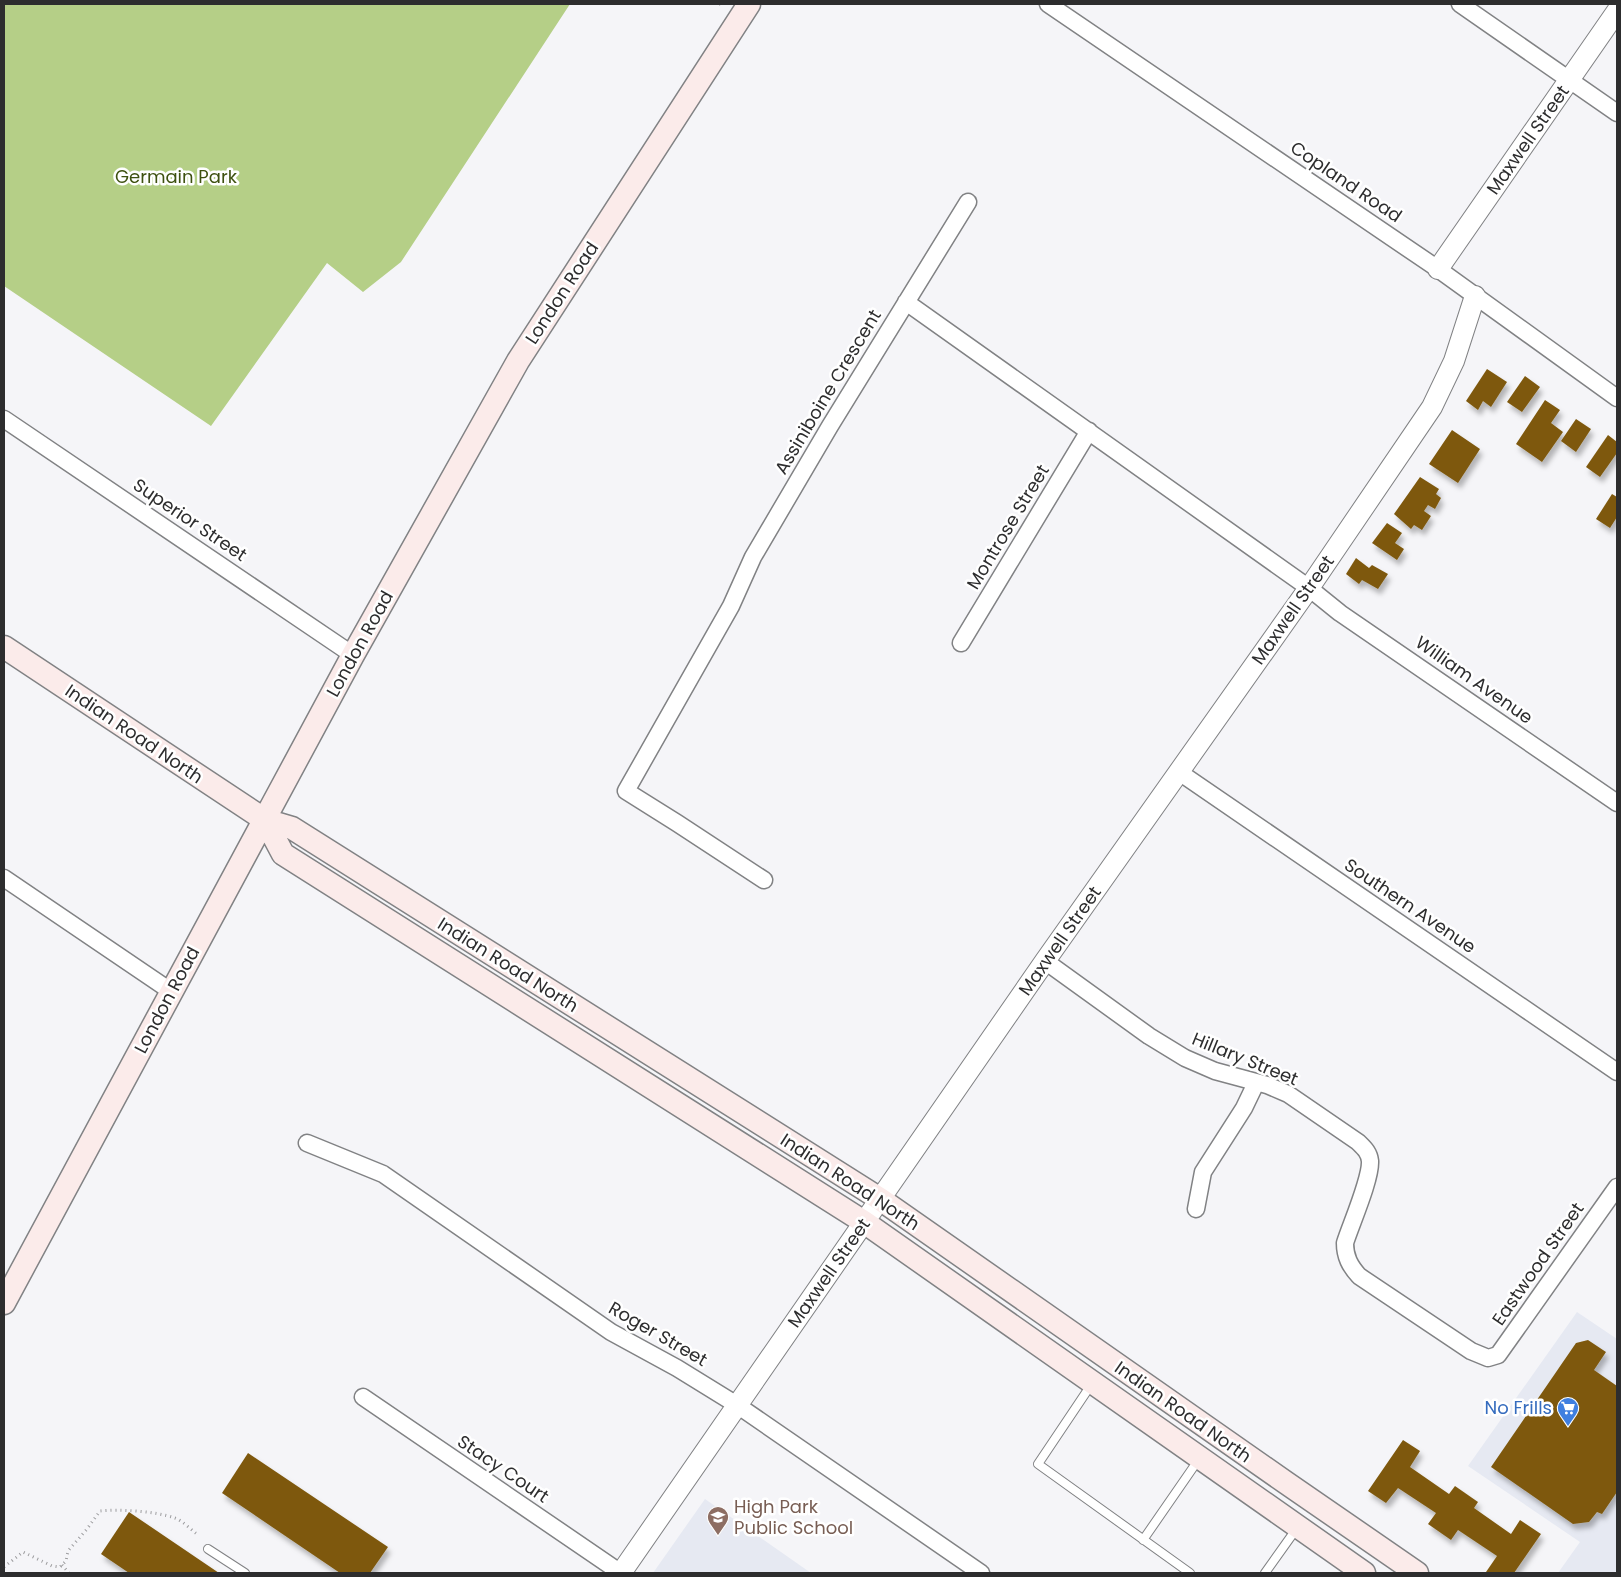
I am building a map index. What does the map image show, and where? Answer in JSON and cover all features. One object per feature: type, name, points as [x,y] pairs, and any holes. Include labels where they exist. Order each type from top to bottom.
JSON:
[{"type":"main road","name":"London Road","points":[[4,1303],[353,654],[518,361],[749,4]]},
{"type":"main road","name":"Indian Road North","points":[[4,647],[265,820],[292,828],[880,1199],[1276,1477],[1417,1573]]},
{"type":"main road","name":"Indian Road North","points":[[265,820],[283,854],[864,1222],[1364,1573]]},
{"type":"street","name":"Copland Road","points":[[1048,4],[1438,269],[1617,398]]},
{"type":"street","points":[[1460,4],[1617,113]]},
{"type":"street","name":"Maxwell Street","points":[[1438,269],[1617,11]]},
{"type":"street","points":[[906,302],[968,202]]},
{"type":"street","name":"Maxwell Street","points":[[621,1573],[1045,961],[1309,588],[1432,407],[1454,361],[1475,296]]},
{"type":"street","name":"Assiniboine Crescent","points":[[764,880],[626,791],[730,606],[753,557],[906,302],[1309,588]]},
{"type":"street","name":"Superior Street","points":[[4,419],[353,654]]},
{"type":"street","name":"Montrose Street","points":[[960,643],[1089,431]]},
{"type":"street","name":"William Avenue","points":[[1309,588],[1340,612],[1617,803]]},
{"type":"street","name":"Southern Avenue","points":[[1179,772],[1617,1072]]},
{"type":"street","points":[[4,878],[172,992]]},
{"type":"street","name":"Hillary Street","points":[[1045,961],[1150,1036],[1185,1058],[1215,1071],[1256,1084],[1267,1085],[1288,1094],[1358,1142],[1366,1150],[1370,1160],[1370,1172],[1344,1243],[1345,1253],[1350,1266],[1359,1276],[1472,1351],[1488,1358]]},
{"type":"street","points":[[1196,1209],[1203,1172],[1247,1102],[1256,1084]]},
{"type":"street","name":"Roger Street","points":[[307,1143],[383,1174],[611,1332],[677,1368],[737,1405],[981,1573]]},
{"type":"street","name":"Eastwood Street","points":[[1488,1358],[1498,1355],[1617,1187]]},
{"type":"street","name":"Stacy Court","points":[[363,1397],[621,1573]]},
{"type":"lane","points":[[1092,1382],[1038,1464],[1190,1573]]},
{"type":"lane","points":[[1143,1540],[1200,1458]]},
{"type":"lane","points":[[1265,1573],[1298,1527]]},
{"type":"lane","points":[[208,1549],[245,1573]]},
{"type":"path","points":[[4,1567],[23,1552],[52,1566],[60,1567],[66,1561],[68,1551],[88,1529],[100,1511],[141,1512],[176,1518],[197,1534]]},
{"type":"path","points":[[62,1565],[69,1573]]},
{"type":"shaded area","name":"No Frills","points":[[1577,1312],[1617,1339],[1617,1573],[1558,1573],[1580,1542],[1468,1466]]},
{"type":"shaded area","name":"High Park Public School","points":[[705,1499],[811,1573],[653,1573]]},
{"type":"green space","name":"Germain Park","points":[[4,4],[570,4],[401,262],[363,292],[327,263],[211,426],[4,286]]},
{"type":"building","points":[[1487,369],[1507,382],[1491,407],[1483,401],[1478,410],[1466,401]]},
{"type":"building","points":[[1525,376],[1540,387],[1522,412],[1507,402]]},
{"type":"building","points":[[1545,400],[1560,410],[1551,423],[1563,432],[1542,462],[1516,444]]},
{"type":"building","points":[[1576,419],[1591,429],[1576,452],[1561,441]]},
{"type":"building","points":[[1452,430],[1480,449],[1458,483],[1429,464]]},
{"type":"building","points":[[1608,435],[1617,442],[1617,453],[1600,477],[1586,467]]},
{"type":"building","points":[[1420,477],[1439,489],[1436,494],[1441,498],[1435,509],[1428,505],[1424,511],[1431,516],[1422,530],[1414,525],[1411,529],[1394,514]]},
{"type":"building","points":[[1612,494],[1617,497],[1617,517],[1610,528],[1596,519]]},
{"type":"building","points":[[1387,523],[1402,533],[1395,543],[1404,549],[1397,560],[1372,543]]},
{"type":"building","points":[[1356,558],[1369,568],[1372,565],[1388,574],[1378,589],[1362,580],[1359,584],[1346,574]]},
{"type":"building","name":"No Frills","points":[[1588,1340],[1606,1352],[1594,1370],[1617,1386],[1617,1492],[1602,1514],[1597,1512],[1589,1522],[1573,1524],[1491,1467],[1576,1343]]},
{"type":"building","points":[[1403,1440],[1420,1451],[1410,1467],[1449,1494],[1455,1486],[1478,1502],[1474,1508],[1511,1534],[1520,1520],[1541,1534],[1514,1573],[1486,1572],[1497,1556],[1458,1530],[1451,1540],[1428,1524],[1436,1513],[1398,1488],[1386,1503],[1368,1491]]},
{"type":"building","points":[[248,1453],[388,1547],[370,1573],[340,1573],[222,1493]]},
{"type":"building","points":[[129,1512],[219,1573],[129,1573],[101,1554]]},
{"type":"place","name":"No Frills","points":[[1568,1427]]},
{"type":"place","name":"High Park Public School","points":[[718,1536]]}]
